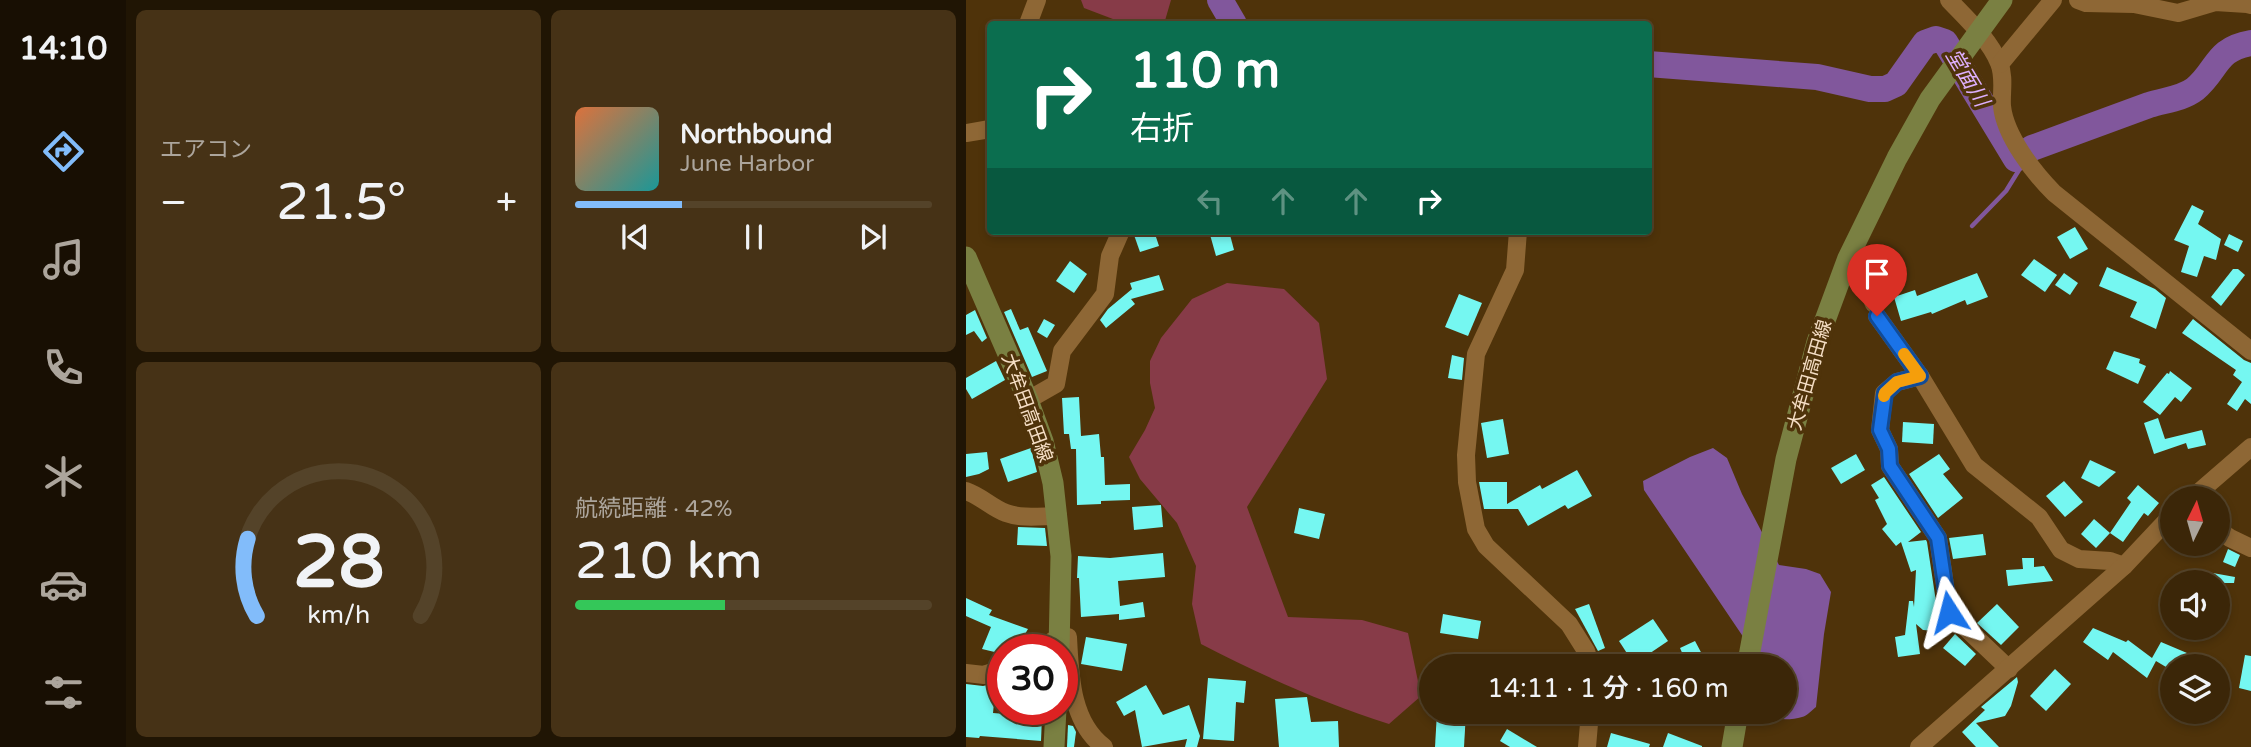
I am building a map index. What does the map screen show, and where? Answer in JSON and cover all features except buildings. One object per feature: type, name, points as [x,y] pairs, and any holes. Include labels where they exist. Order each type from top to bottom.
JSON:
[{"type":"main road","name":"大牟田高田線","points":[[1749,654],[1786,459],[1817,342],[1848,258],[1897,158],[1930,99],[2002,0]]},
{"type":"main road","name":"大牟田高田線","points":[[966,257],[971,279],[1028,400],[1053,483],[1061,556],[1060,634]]},
{"type":"main road","points":[[1732,747],[1736,724]]},
{"type":"main road","points":[[1054,747],[1055,725]]},
{"type":"street","points":[[1029,21],[1037,0]]},
{"type":"street","points":[[1949,0],[1978,31],[2000,64],[2002,108],[2006,122],[2034,172],[2054,193],[2251,351]]},
{"type":"street","points":[[2000,64],[2053,0]]},
{"type":"street","points":[[2078,0],[2085,3],[2134,4],[2178,13],[2215,2],[2251,5]]},
{"type":"street","points":[[966,132],[987,129]]},
{"type":"street","points":[[1028,400],[1056,383],[1062,351],[1105,294],[1110,256],[1119,235]]},
{"type":"street","points":[[1518,235],[1515,270],[1476,354],[1466,455],[1467,482],[1476,529],[1486,546],[1569,624],[1587,654]]},
{"type":"street","points":[[1848,258],[1858,267],[1875,310],[1920,376],[1974,465],[2039,517],[2062,550],[2079,559],[2110,561],[2124,566]]},
{"type":"street","points":[[1920,376],[1897,382],[1885,393],[1880,430],[1889,449],[1890,466],[1938,538],[1949,612],[2009,669]]},
{"type":"street","points":[[2205,486],[2251,447]]},
{"type":"street","points":[[966,491],[979,495],[1004,512],[1022,517],[1058,516]]},
{"type":"street","points":[[1919,747],[2124,566],[2160,528]]},
{"type":"street","points":[[2230,538],[2251,548]]},
{"type":"street","points":[[966,673],[987,673]]},
{"type":"street","points":[[1078,710],[1104,747]]},
{"type":"street","points":[[1587,747],[1589,724]]},
{"type":"shaded area","points":[[1081,0],[1171,0],[1165,21],[1118,21],[1084,8]]},
{"type":"shaded area","points":[[1227,283],[1284,289],[1319,323],[1327,379],[1247,507],[1288,617],[1362,620],[1408,633],[1419,698],[1389,724],[1293,688],[1201,644],[1192,604],[1196,566],[1177,523],[1140,479],[1129,457],[1155,408],[1150,383],[1150,361],[1161,338],[1192,299]]},
{"type":"shaded area","points":[[1713,448],[1727,458],[1742,494],[1779,565],[1820,574],[1831,592],[1816,707],[1804,716],[1797,718],[1797,654],[1748,654],[1748,644],[1644,490],[1643,481]]},
{"type":"waterway","name":"堂面川","points":[[1220,0],[1232,21]]},
{"type":"waterway","name":"堂面川","points":[[1652,64],[1817,77],[1870,89],[1885,89],[1896,84],[1925,43],[1936,39],[1945,42],[2016,159],[2032,148],[2190,92],[2203,82],[2230,50],[2251,43]]},
{"type":"waterway","points":[[1972,226],[2006,191],[2019,170],[2017,161]]},
{"type":"slow traffic","points":[[1884,396],[1897,382],[1920,376],[1904,354]]},
{"type":"route","points":[[1877,316],[1920,376],[1897,382],[1885,393],[1880,430],[1889,449],[1890,466],[1938,538],[1949,612]]}]
